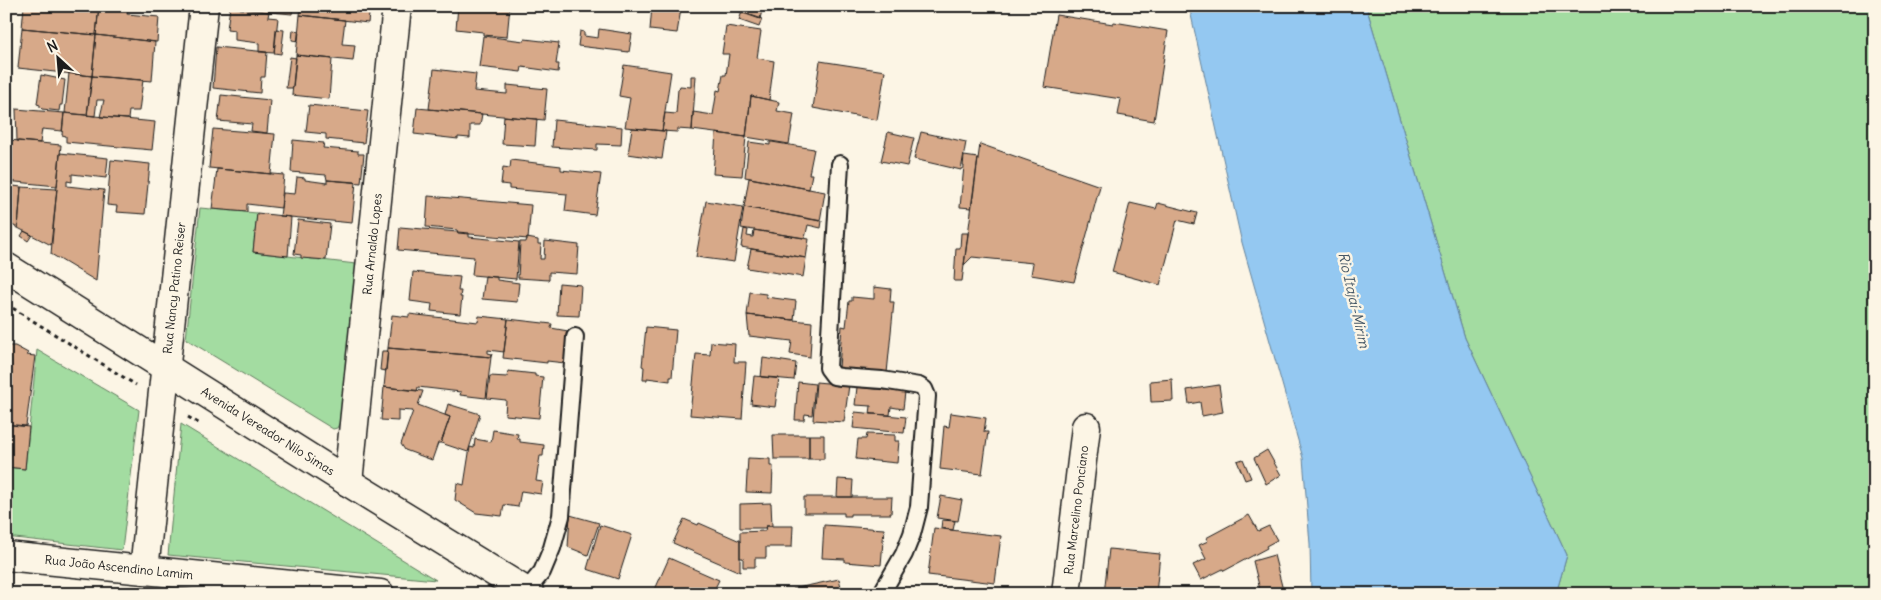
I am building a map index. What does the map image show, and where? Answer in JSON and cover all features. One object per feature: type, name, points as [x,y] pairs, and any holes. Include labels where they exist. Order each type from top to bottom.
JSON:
[{"type":"street","name":"Rua Nancy Patino Reiser","points":[[144,570],[204,6]]},
{"type":"street","name":"Rua Arnaldo Lopes","points":[[348,482],[397,6]]},
{"type":"street","name":"Avenida Vereador Nilo Simas","points":[[6,267],[521,592]]},
{"type":"street","name":"Rua Marcelino Ponciano","points":[[1066,594],[1086,427]]},
{"type":"street","name":"Rua João Ascendino Lamim","points":[[6,556],[380,594]]},
{"type":"lane","points":[[840,164],[828,368],[834,376],[882,380],[919,386],[924,389],[927,396],[919,507],[912,534],[904,554],[881,594]]},
{"type":"lane","points":[[521,592],[542,572],[552,548],[560,516],[575,337]]},
{"type":"green space","points":[[1366,6],[1875,6],[1875,594],[1556,594],[1567,555],[1465,338]]},
{"type":"green space","points":[[200,208],[257,213],[253,252],[356,264],[341,420],[337,428],[333,429],[186,339]]},
{"type":"green space","points":[[37,350],[139,410],[122,550],[6,537],[6,467],[25,469]]},
{"type":"green space","points":[[181,424],[436,580],[168,555]]},
{"type":"water","name":"Rio Itajaí-Mirim","points":[[1189,6],[1366,6],[1465,338],[1567,555],[1556,594],[1311,594],[1310,544],[1303,458],[1241,239]]},
{"type":"building","points":[[24,6],[99,6],[96,35],[22,28]]},
{"type":"building","points":[[99,6],[128,6],[127,14],[159,17],[157,42],[96,35]]},
{"type":"building","points":[[240,6],[293,6],[292,14],[240,9]]},
{"type":"building","points":[[301,6],[370,6],[368,23],[300,15]]},
{"type":"building","points":[[458,6],[510,6],[507,37],[483,35],[483,32],[456,29]]},
{"type":"building","points":[[652,6],[670,6],[681,9],[677,33],[650,30]]},
{"type":"building","points":[[723,6],[763,6],[760,19]]},
{"type":"building","points":[[230,7],[269,12],[268,17],[278,18],[274,53],[259,52],[259,43],[235,40],[235,30],[227,29]]},
{"type":"building","points":[[742,12],[762,19],[759,27],[739,20]]},
{"type":"building","points":[[300,15],[345,20],[342,44],[355,45],[353,61],[296,55]]},
{"type":"building","points":[[1056,15],[1168,31],[1154,121],[1118,115],[1121,99],[1044,87]]},
{"type":"building","points":[[726,26],[761,31],[757,58],[774,61],[769,100],[751,96],[746,137],[692,130],[693,112],[713,115],[717,90],[720,91],[723,75],[726,75],[729,54],[722,54]]},
{"type":"building","points":[[22,28],[96,35],[92,76],[18,68]]},
{"type":"building","points":[[276,29],[284,30],[281,54],[274,53]]},
{"type":"building","points":[[599,29],[632,34],[629,52],[578,46],[580,31],[584,32],[584,36],[598,38]]},
{"type":"building","points":[[293,30],[299,31],[298,41],[292,40]]},
{"type":"building","points":[[96,35],[155,42],[152,81],[92,76]]},
{"type":"building","points":[[483,36],[559,43],[556,64],[559,64],[558,72],[522,67],[521,72],[479,67]]},
{"type":"building","points":[[216,47],[267,52],[265,77],[261,77],[260,93],[213,88]]},
{"type":"building","points":[[296,55],[332,59],[329,99],[292,95]]},
{"type":"building","points":[[290,57],[296,58],[293,88],[286,88]]},
{"type":"building","points":[[820,61],[885,71],[877,120],[813,108]]},
{"type":"building","points":[[624,65],[671,72],[662,131],[625,127],[630,98],[619,96]]},
{"type":"building","points":[[434,69],[476,74],[474,91],[507,94],[507,85],[547,89],[544,120],[429,109]]},
{"type":"building","points":[[69,73],[92,76],[87,115],[65,113]]},
{"type":"building","points":[[41,75],[65,80],[62,105],[60,105],[59,111],[42,109],[37,104]]},
{"type":"building","points":[[92,76],[143,80],[139,111],[129,111],[128,119],[100,117],[104,100],[97,100],[95,116],[87,115]]},
{"type":"building","points":[[691,76],[696,76],[692,130],[662,131],[665,113],[676,114],[678,89],[680,86],[691,87]]},
{"type":"building","points":[[221,95],[270,100],[267,133],[251,131],[252,124],[218,121]]},
{"type":"building","points":[[751,96],[779,102],[777,111],[794,114],[789,144],[746,137]]},
{"type":"building","points":[[309,105],[368,111],[364,143],[326,139],[326,134],[306,132]]},
{"type":"building","points":[[417,108],[482,114],[480,125],[470,125],[470,138],[458,137],[458,139],[414,134]]},
{"type":"building","points":[[16,109],[64,113],[62,131],[42,129],[40,143],[17,141]]},
{"type":"building","points":[[64,113],[155,122],[152,150],[66,142],[66,136],[62,135]]},
{"type":"building","points":[[504,116],[537,119],[535,146],[502,144]]},
{"type":"building","points":[[554,120],[622,127],[621,145],[597,144],[597,150],[552,147]]},
{"type":"building","points":[[632,128],[666,131],[662,159],[628,154]]},
{"type":"building","points":[[213,129],[275,134],[271,174],[209,168]]},
{"type":"building","points":[[888,132],[914,138],[907,166],[881,161]]},
{"type":"building","points":[[921,132],[966,142],[961,170],[914,159]]},
{"type":"building","points":[[716,133],[746,137],[742,176],[713,174]]},
{"type":"building","points":[[9,140],[61,145],[57,186],[6,181]]},
{"type":"building","points":[[293,140],[324,143],[323,148],[358,151],[358,154],[364,154],[361,183],[327,180],[326,175],[291,172]]},
{"type":"building","points":[[749,142],[770,145],[770,142],[772,142],[814,149],[809,174],[812,174],[809,189],[745,177]]},
{"type":"building","points":[[980,144],[1100,186],[1074,282],[1031,275],[1033,263],[972,257],[964,265]]},
{"type":"building","points":[[60,153],[108,158],[106,178],[72,174],[72,182],[67,181],[67,186],[104,190],[96,281],[51,254]]},
{"type":"building","points":[[964,156],[978,158],[971,208],[960,207]]},
{"type":"building","points":[[111,160],[150,164],[145,214],[116,212],[117,206],[107,205]]},
{"type":"building","points":[[511,160],[561,166],[561,170],[601,174],[595,215],[565,211],[567,194],[509,189],[509,185],[501,184],[503,167],[510,168]]},
{"type":"building","points":[[217,169],[284,175],[281,208],[247,204],[247,212],[212,209]]},
{"type":"building","points":[[297,177],[327,183],[327,180],[356,182],[352,223],[280,216],[283,193],[295,194]]},
{"type":"building","points":[[749,178],[825,192],[820,221],[744,207]]},
{"type":"building","points":[[6,185],[21,187],[18,228],[6,222]]},
{"type":"building","points":[[21,187],[57,189],[51,245],[18,228]]},
{"type":"building","points":[[428,196],[531,205],[528,239],[458,233],[457,230],[426,227]]},
{"type":"building","points":[[706,201],[743,207],[734,262],[696,257]]},
{"type":"building","points":[[1130,203],[1156,209],[1158,203],[1197,213],[1194,224],[1177,220],[1160,285],[1112,272]]},
{"type":"building","points":[[744,207],[822,221],[821,228],[808,225],[805,238],[741,228]]},
{"type":"building","points":[[257,213],[291,217],[288,256],[253,252]]},
{"type":"building","points":[[298,220],[330,224],[326,260],[301,258],[301,255],[294,254]]},
{"type":"building","points":[[400,227],[469,233],[469,237],[519,242],[516,279],[472,275],[474,257],[398,250]]},
{"type":"building","points":[[744,229],[748,230],[747,236],[753,237],[754,230],[809,239],[806,258],[741,247]]},
{"type":"building","points":[[24,231],[32,235],[28,241],[21,236]]},
{"type":"building","points":[[961,233],[968,233],[962,281],[954,281],[956,248],[960,248]]},
{"type":"building","points":[[527,238],[538,240],[538,244],[541,244],[540,259],[544,259],[545,241],[579,245],[577,274],[549,272],[549,280],[518,278],[520,242],[526,242]]},
{"type":"building","points":[[751,249],[806,258],[803,277],[747,268]]},
{"type":"building","points":[[413,272],[460,277],[458,291],[461,291],[460,297],[462,297],[460,314],[431,311],[432,304],[410,301]]},
{"type":"building","points":[[485,276],[519,283],[517,302],[482,299]]},
{"type":"building","points":[[559,283],[581,285],[579,316],[557,315]]},
{"type":"building","points":[[874,287],[891,289],[890,302],[894,302],[887,373],[839,368],[842,326],[846,327],[849,301],[852,301],[852,297],[874,299]]},
{"type":"building","points":[[750,292],[766,294],[766,297],[796,301],[794,320],[747,315]]},
{"type":"building","points":[[409,314],[478,322],[479,316],[508,319],[504,352],[488,350],[488,353],[492,354],[491,357],[388,348],[392,315],[409,317]]},
{"type":"building","points":[[747,315],[812,322],[810,357],[790,354],[792,341],[749,336]]},
{"type":"building","points":[[508,319],[552,324],[551,328],[568,331],[565,363],[503,358]]},
{"type":"building","points":[[646,327],[676,330],[672,377],[670,377],[670,381],[647,378],[647,380],[643,380],[644,367],[642,366]]},
{"type":"building","points":[[711,342],[735,344],[734,362],[746,362],[742,419],[690,415],[696,354],[710,355]]},
{"type":"building","points":[[6,346],[15,346],[28,353],[27,355],[35,356],[26,426],[6,424]]},
{"type":"building","points":[[388,348],[491,357],[486,398],[460,395],[461,392],[418,387],[417,391],[384,387]]},
{"type":"building","points":[[382,351],[388,351],[386,371],[380,370]]},
{"type":"building","points":[[763,358],[796,363],[794,380],[761,377]]},
{"type":"building","points":[[508,371],[535,374],[535,376],[543,377],[539,418],[505,415],[506,400],[487,398],[490,376],[507,377]]},
{"type":"building","points":[[754,376],[779,378],[775,407],[751,404]]},
{"type":"building","points":[[1172,379],[1173,401],[1151,402],[1150,381]]},
{"type":"building","points":[[798,382],[815,384],[812,415],[805,414],[804,420],[795,420]]},
{"type":"building","points":[[816,382],[849,385],[844,422],[813,420]]},
{"type":"building","points":[[1219,385],[1223,412],[1202,416],[1200,402],[1189,404],[1187,390]]},
{"type":"building","points":[[384,387],[423,391],[418,405],[450,417],[441,443],[438,443],[432,460],[405,450],[401,444],[413,411],[398,410],[398,421],[381,420]]},
{"type":"building","points":[[857,387],[905,392],[903,409],[891,407],[890,415],[870,414],[871,406],[855,405]]},
{"type":"building","points":[[448,404],[480,414],[468,452],[441,443],[450,417],[445,415]]},
{"type":"building","points":[[855,412],[906,417],[904,433],[853,428]]},
{"type":"building","points":[[951,413],[986,418],[984,432],[988,432],[982,474],[940,469],[944,426],[949,427]]},
{"type":"building","points":[[11,425],[29,427],[25,469],[6,467],[6,448],[9,448]]},
{"type":"building","points":[[493,430],[518,434],[517,439],[520,439],[520,442],[544,445],[543,456],[540,456],[536,481],[543,482],[541,494],[521,491],[518,507],[504,505],[502,516],[476,513],[455,500],[457,483],[464,485],[470,447],[474,448],[475,439],[491,442]]},
{"type":"building","points":[[867,434],[895,435],[895,441],[899,441],[897,463],[856,459],[858,439],[866,439]]},
{"type":"building","points":[[773,435],[809,435],[809,459],[774,459]]},
{"type":"building","points":[[809,435],[824,435],[824,459],[809,459]]},
{"type":"building","points":[[1267,450],[1281,475],[1266,484],[1254,458]]},
{"type":"building","points":[[748,458],[770,459],[770,466],[773,466],[772,493],[746,492]]},
{"type":"building","points":[[1243,459],[1251,478],[1245,480],[1237,461]]},
{"type":"building","points":[[838,479],[853,480],[852,497],[837,497]]},
{"type":"building","points":[[941,496],[962,500],[958,521],[937,518]]},
{"type":"building","points":[[804,497],[892,497],[891,514],[850,514],[850,516],[844,516],[844,513],[804,513]]},
{"type":"building","points":[[771,503],[772,526],[766,526],[765,528],[740,528],[740,504]]},
{"type":"building","points":[[570,515],[599,523],[588,555],[568,547]]},
{"type":"building","points":[[1249,515],[1258,531],[1269,526],[1277,540],[1266,546],[1267,548],[1224,571],[1223,569],[1201,580],[1193,565],[1206,559],[1199,545],[1208,541],[1206,538]]},
{"type":"building","points":[[684,519],[698,525],[699,523],[740,541],[740,572],[673,543]]},
{"type":"building","points":[[942,520],[955,521],[953,530],[941,528]]},
{"type":"building","points":[[600,525],[632,535],[618,579],[587,569]]},
{"type":"building","points":[[824,525],[884,529],[881,565],[845,562],[845,559],[822,558]]},
{"type":"building","points":[[766,526],[793,526],[792,547],[766,547],[766,558],[755,558],[755,567],[743,567],[743,558],[740,558],[740,532],[765,531]]},
{"type":"building","points":[[934,528],[1001,536],[995,583],[928,575]]},
{"type":"building","points":[[1109,549],[1160,554],[1156,594],[1104,594]]},
{"type":"building","points":[[1274,555],[1284,594],[1261,594],[1253,561]]},
{"type":"building","points":[[669,558],[719,580],[712,594],[653,594]]},
{"type":"building","points":[[839,579],[843,594],[794,594],[793,589]]},
{"type":"building","points":[[739,589],[753,590],[753,594],[739,594]]}]
